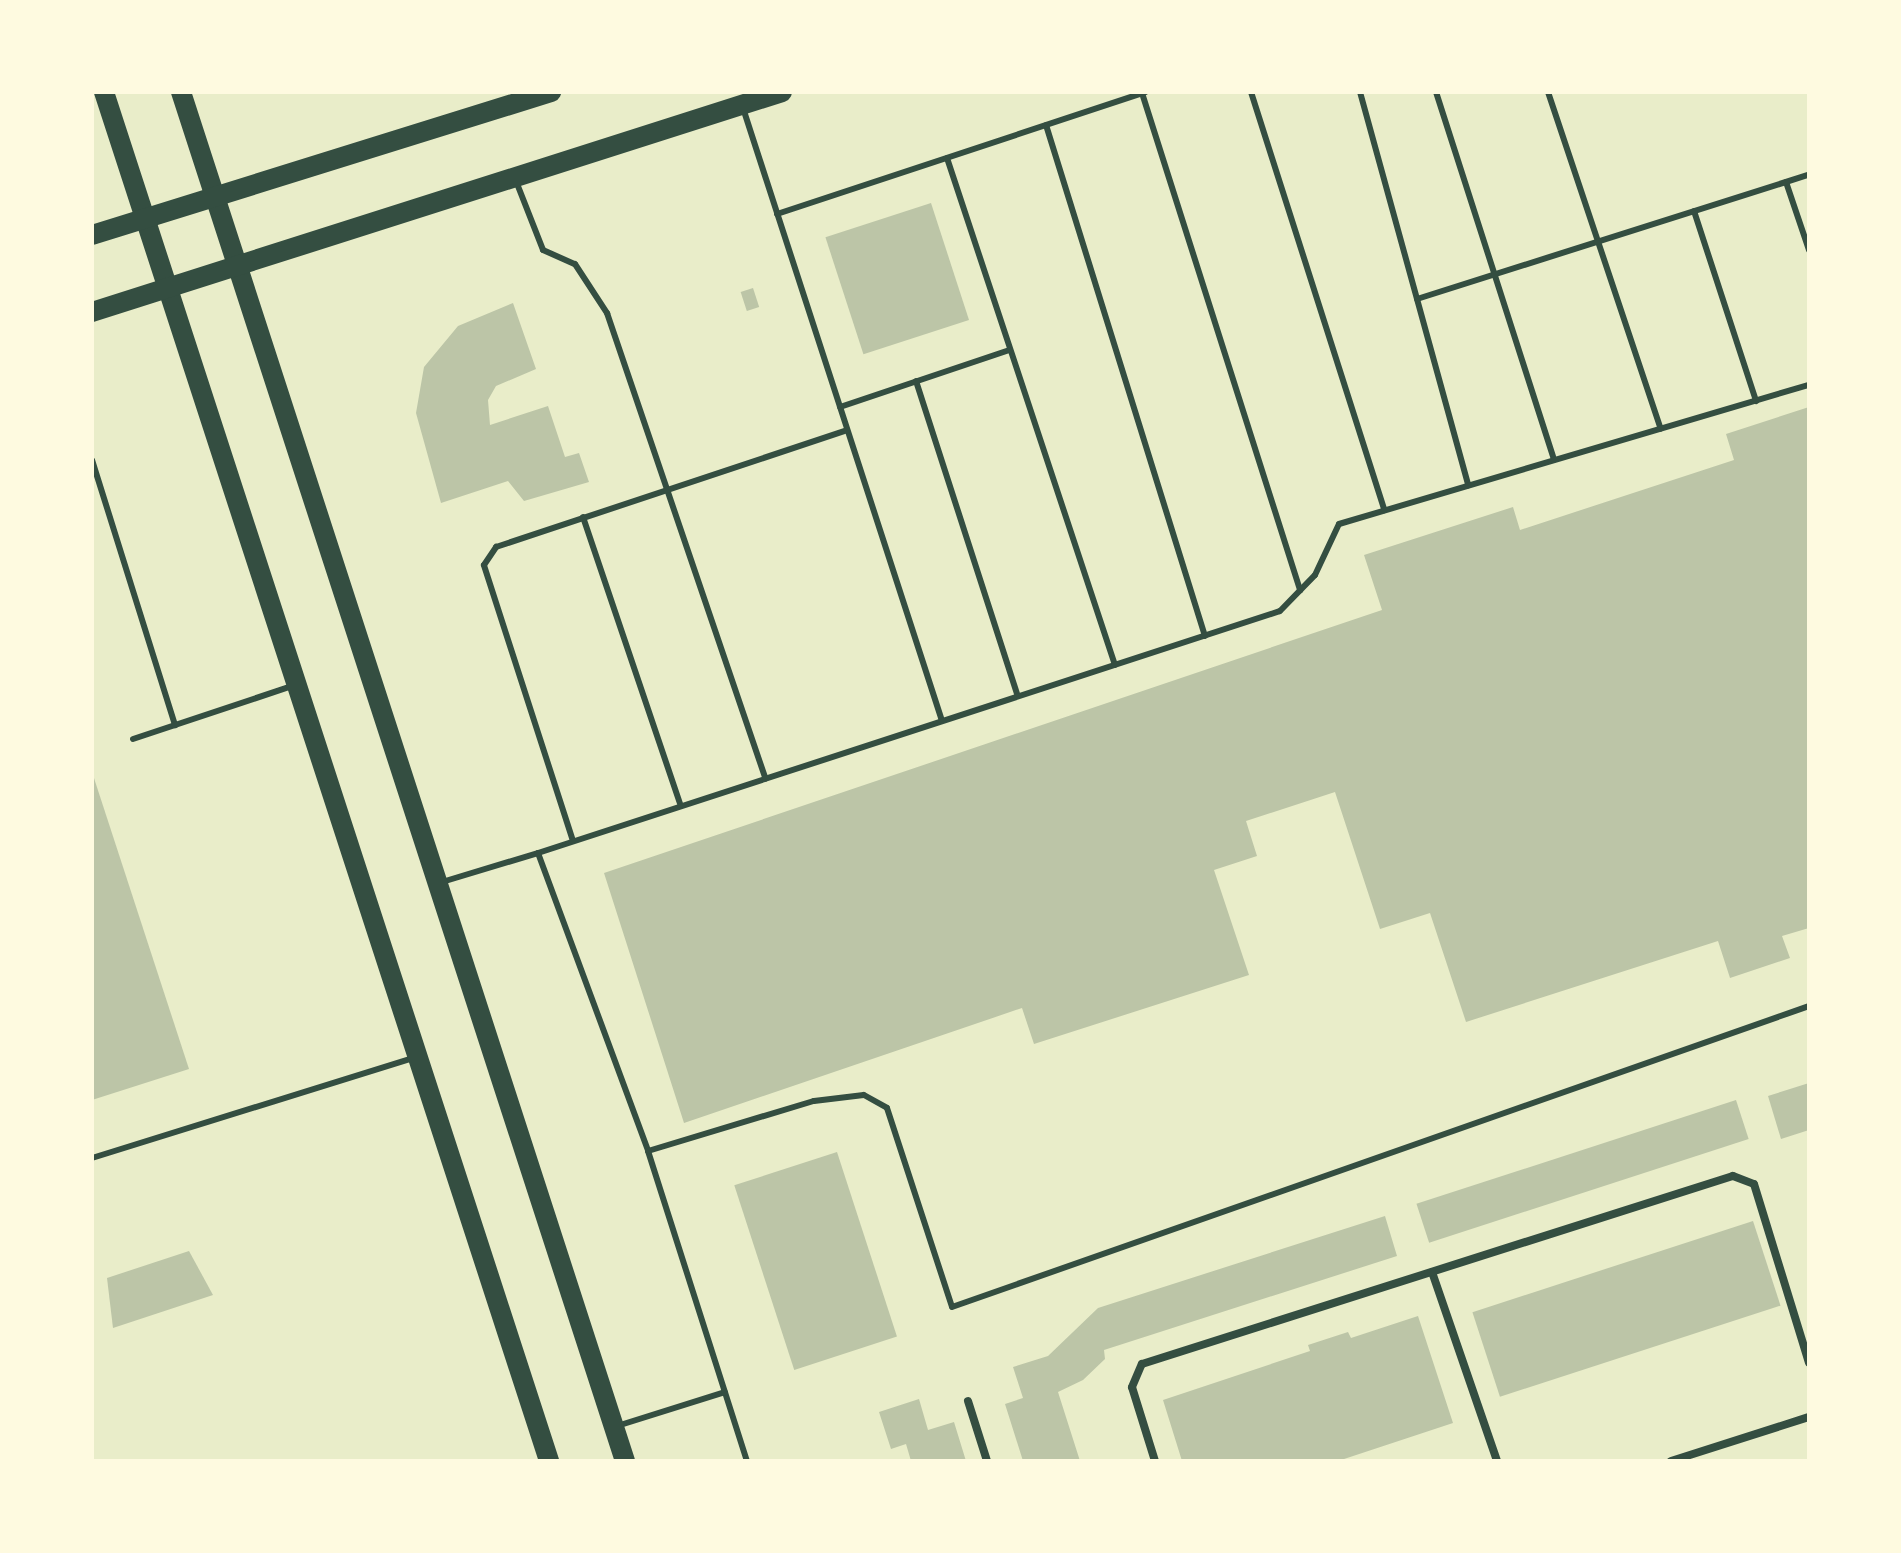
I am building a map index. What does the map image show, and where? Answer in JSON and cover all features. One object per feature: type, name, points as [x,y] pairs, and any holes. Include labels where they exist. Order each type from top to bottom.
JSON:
[{"type":"main road","points":[[104,92],[549,1461]]},
{"type":"main road","points":[[181,92],[625,1461]]},
{"type":"main road","points":[[92,312],[782,92]]},
{"type":"main road","points":[[92,235],[540,94]]},
{"type":"street","points":[[1155,1461],[1132,1387],[1142,1364],[1733,1176],[1754,1184],[1809,1363]]},
{"type":"street","points":[[1432,1272],[1497,1461]]},
{"type":"street","points":[[968,1401],[987,1461]]},
{"type":"street","points":[[1671,1461],[1809,1417]]},
{"type":"lane","points":[[777,214],[1144,92],[1300,590]]},
{"type":"lane","points":[[1251,92],[1384,510]]},
{"type":"lane","points":[[1360,92],[1468,485]]},
{"type":"lane","points":[[1436,92],[1497,273],[1554,460]]},
{"type":"lane","points":[[1548,92],[1661,429]]},
{"type":"lane","points":[[742,105],[942,721]]},
{"type":"lane","points":[[1046,125],[1205,636]]},
{"type":"lane","points":[[947,158],[1115,665]]},
{"type":"lane","points":[[1417,299],[1809,175]]},
{"type":"lane","points":[[515,178],[543,250],[575,264],[607,313],[766,779]]},
{"type":"lane","points":[[1786,182],[1809,250]]},
{"type":"lane","points":[[1694,211],[1756,401]]},
{"type":"lane","points":[[840,407],[1009,350]]},
{"type":"lane","points":[[916,381],[1018,696]]},
{"type":"lane","points":[[438,883],[1280,611],[1315,575],[1339,524],[1809,385]]},
{"type":"lane","points":[[573,841],[484,565],[496,547],[847,430]]},
{"type":"lane","points":[[92,460],[175,725]]},
{"type":"lane","points":[[583,517],[681,806]]},
{"type":"lane","points":[[133,739],[296,685]]},
{"type":"lane","points":[[538,853],[648,1151],[747,1461]]},
{"type":"lane","points":[[648,1151],[814,1101],[864,1095],[887,1108],[952,1307],[1809,1006]]},
{"type":"lane","points":[[92,1158],[417,1056]]},
{"type":"lane","points":[[614,1427],[725,1392]]},
{"type":"building","points":[[931,203],[969,320],[863,354],[825,237]]},
{"type":"building","points":[[753,288],[759,307],[747,311],[741,292]]},
{"type":"building","points":[[513,303],[536,369],[496,386],[488,400],[490,425],[548,406],[565,457],[579,453],[589,482],[524,501],[508,481],[441,503],[416,413],[424,367],[458,326]]},
{"type":"building","points":[[1809,407],[1809,928],[1782,936],[1790,958],[1730,978],[1718,941],[1466,1022],[1430,913],[1380,929],[1335,792],[1246,821],[1257,856],[1214,870],[1249,975],[1034,1044],[1022,1008],[684,1123],[604,873],[1382,610],[1364,555],[1513,507],[1520,530],[1734,460],[1726,434]]},
{"type":"building","points":[[92,772],[189,1069],[92,1100]]},
{"type":"building","points":[[1809,1083],[1809,1130],[1781,1139],[1768,1096]]},
{"type":"building","points":[[1736,1100],[1749,1139],[1429,1243],[1416,1204]]},
{"type":"building","points":[[837,1152],[897,1337],[794,1370],[734,1185]]},
{"type":"building","points":[[1385,1216],[1397,1256],[1104,1350],[1105,1359],[1083,1380],[1058,1392],[1080,1461],[1023,1461],[1005,1404],[1023,1398],[1013,1367],[1048,1356],[1098,1308]]},
{"type":"building","points":[[1753,1221],[1781,1306],[1500,1397],[1472,1312]]},
{"type":"building","points":[[189,1251],[213,1295],[113,1328],[107,1278]]},
{"type":"building","points":[[1418,1316],[1453,1423],[1338,1461],[1182,1461],[1163,1400],[1310,1351],[1308,1345],[1348,1332],[1351,1338]]},
{"type":"building","points":[[919,1399],[928,1430],[954,1422],[966,1461],[911,1461],[906,1444],[891,1449],[879,1412]]}]
